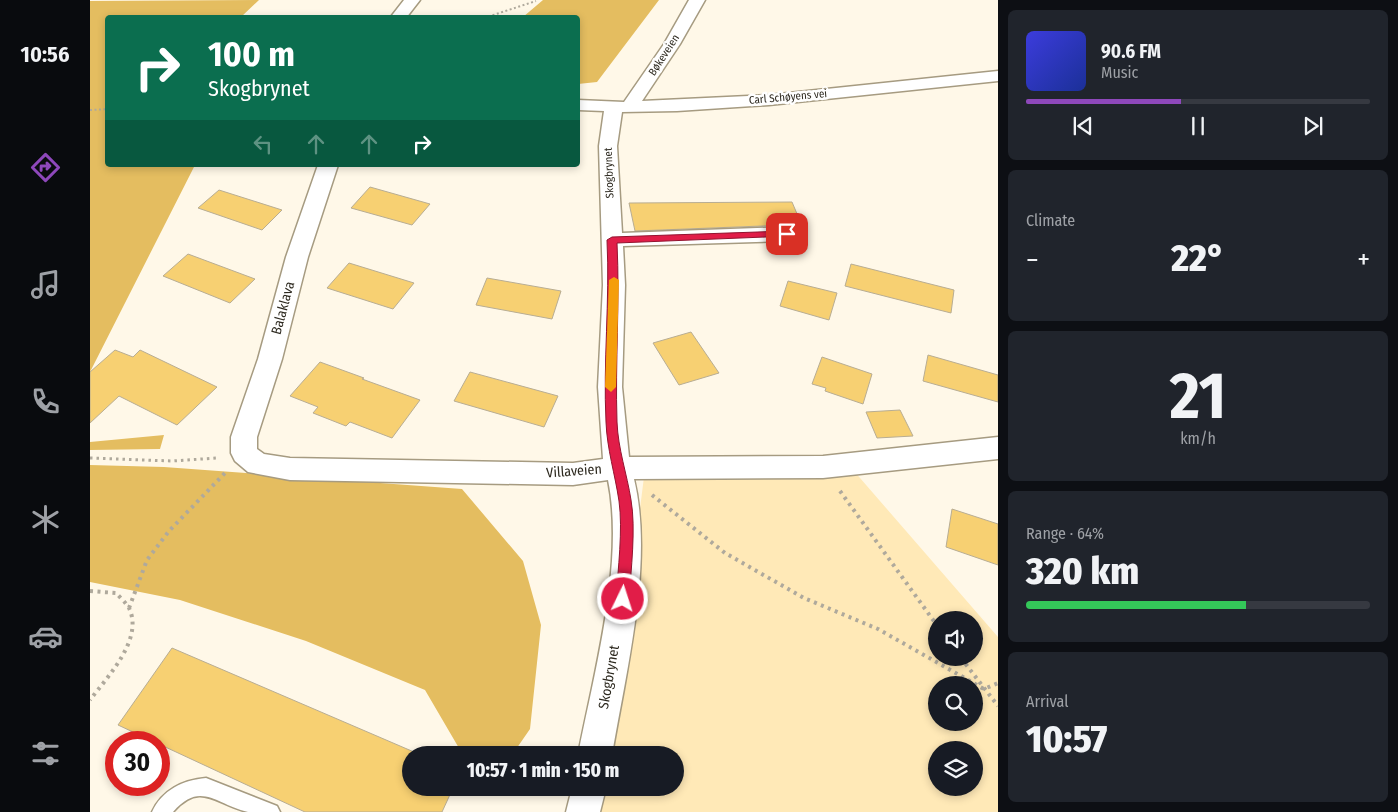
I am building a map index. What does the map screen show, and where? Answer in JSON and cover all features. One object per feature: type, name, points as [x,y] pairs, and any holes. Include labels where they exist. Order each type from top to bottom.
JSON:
[{"type":"street","points":[[400,15],[412,0]]},
{"type":"street","name":"Bøkeveien","points":[[622,107],[672,44],[697,0]]},
{"type":"street","name":"Carl Schøyens vei","points":[[580,104],[622,107],[698,104],[822,95],[998,76]]},
{"type":"street","name":"Skogbrynet","points":[[597,746],[623,599],[626,557],[626,502],[615,456],[610,386],[614,285],[608,146],[611,116],[622,107]]},
{"type":"street","name":"Balaklava","points":[[244,453],[244,437],[270,360],[297,257],[327,167]]},
{"type":"street","points":[[612,240],[787,234]]},
{"type":"street","name":"Villaveien","points":[[244,453],[257,464],[290,469],[573,474],[619,468],[823,467],[998,448]]},
{"type":"street","points":[[583,812],[588,796]]},
{"type":"lane","points":[[161,812],[177,794],[193,788],[206,787],[271,812]]},
{"type":"path","points":[[493,15],[536,1]]},
{"type":"path","points":[[90,110],[105,109]]},
{"type":"path","points":[[90,458],[172,461],[225,457],[244,453]]},
{"type":"path","points":[[90,700],[121,659],[133,634],[129,608],[147,560],[169,531],[244,453]]},
{"type":"path","points":[[823,467],[928,613]]},
{"type":"path","points":[[619,468],[725,553],[804,598],[878,629],[984,689]]},
{"type":"path","points":[[90,591],[116,593],[129,608]]},
{"type":"path","points":[[967,666],[998,706]]},
{"type":"path","points":[[984,689],[998,683]]},
{"type":"shaded area","points":[[259,0],[243,15],[105,15],[105,167],[194,167],[90,372],[90,1]]},
{"type":"shaded area","points":[[543,0],[659,0],[597,82],[580,84],[580,15],[525,15]]},
{"type":"shaded area","points":[[164,435],[160,449],[90,450],[90,442]]},
{"type":"shaded area","points":[[847,463],[975,611],[928,611],[928,666],[983,666],[983,620],[998,637],[998,812],[594,812],[599,796],[684,796],[684,746],[614,746],[616,737],[627,611],[644,477]]},
{"type":"shaded area","points":[[90,465],[164,467],[462,489],[523,561],[541,625],[530,729],[518,746],[458,746],[425,690],[306,641],[180,600],[90,582]]},
{"type":"building","points":[[370,187],[430,204],[412,225],[351,208]]},
{"type":"building","points":[[219,190],[282,210],[262,230],[198,208]]},
{"type":"building","points":[[792,202],[803,228],[787,225],[635,231],[629,203]]},
{"type":"building","points":[[188,254],[255,279],[230,303],[163,276]]},
{"type":"building","points":[[349,263],[414,283],[393,309],[327,288]]},
{"type":"building","points":[[851,264],[954,290],[951,313],[845,286]]},
{"type":"building","points":[[487,278],[561,291],[552,319],[476,305]]},
{"type":"building","points":[[788,281],[837,293],[829,320],[780,306]]},
{"type":"building","points":[[691,332],[719,373],[679,385],[653,343]]},
{"type":"building","points":[[115,350],[133,357],[140,350],[217,387],[177,425],[119,396],[90,423],[90,372]]},
{"type":"building","points":[[928,355],[998,375],[998,402],[923,381]]},
{"type":"building","points":[[822,357],[872,374],[863,404],[825,391],[826,388],[812,384]]},
{"type":"building","points":[[320,362],[420,400],[392,438],[350,422],[346,426],[313,413],[318,407],[290,396]]},
{"type":"building","points":[[470,372],[558,396],[544,427],[454,401]]},
{"type":"building","points":[[900,410],[913,436],[877,438],[866,412]]},
{"type":"building","points":[[952,509],[998,524],[998,565],[946,547]]},
{"type":"building","points":[[172,648],[402,747],[402,796],[449,796],[442,812],[305,812],[170,749],[170,731],[131,731],[118,725]]},
{"type":"slow traffic","points":[[611,387],[614,280]]},
{"type":"route","points":[[623,599],[626,557],[626,502],[615,456],[610,386],[614,285],[612,240],[787,234]]}]
